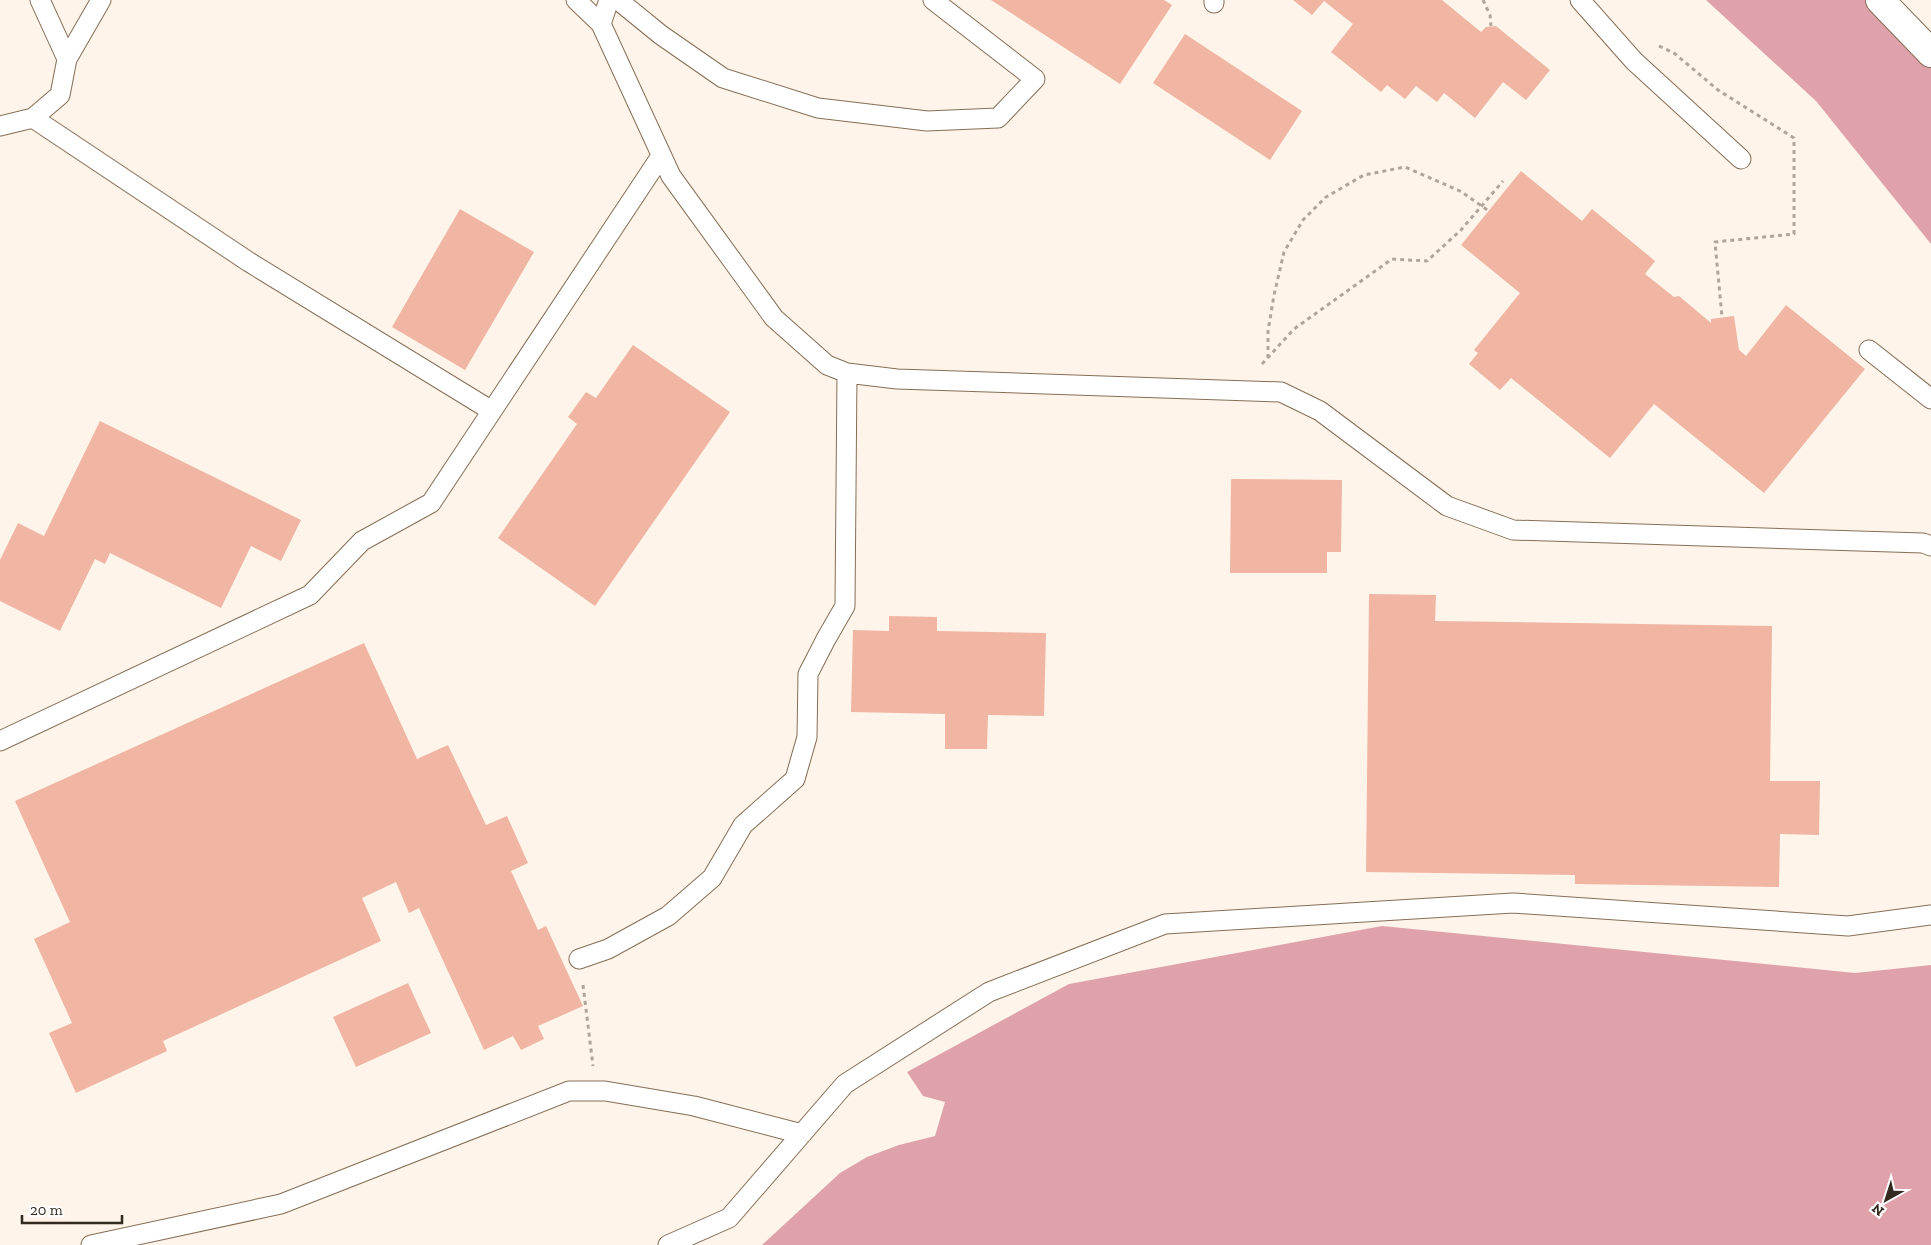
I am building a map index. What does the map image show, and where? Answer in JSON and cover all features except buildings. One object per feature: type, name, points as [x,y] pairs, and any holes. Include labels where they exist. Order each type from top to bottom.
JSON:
[{"type":"street","points":[[1880,0],[1931,53]]},
{"type":"lane","points":[[40,0],[67,59]]},
{"type":"lane","points":[[0,126],[33,118],[60,95],[67,59],[101,0]]},
{"type":"lane","points":[[576,0],[601,24],[671,176],[774,318],[827,365],[848,373],[897,379],[1281,392],[1320,412],[1447,506],[1513,530],[1923,543],[1931,546]]},
{"type":"lane","points":[[601,24],[609,0]]},
{"type":"lane","points":[[618,0],[661,35],[723,78],[818,108],[927,121],[998,118],[1035,79],[933,0]]},
{"type":"lane","points":[[1580,0],[1634,61],[1741,159]]},
{"type":"lane","points":[[33,118],[249,262],[492,411]]},
{"type":"lane","points":[[0,741],[310,595],[362,541],[431,503],[661,156]]},
{"type":"lane","points":[[1870,350],[1931,399]]},
{"type":"lane","points":[[579,959],[608,949],[668,916],[712,878],[743,825],[795,779],[807,738],[808,674],[845,606],[848,373]]},
{"type":"lane","points":[[668,1245],[729,1218],[845,1084],[989,992],[1165,924],[1513,903],[1848,926],[1931,915]]},
{"type":"lane","points":[[90,1245],[281,1204],[569,1091],[605,1091],[694,1106],[802,1134]]},
{"type":"path","points":[[1483,0],[1490,15],[1491,26]]},
{"type":"path","points":[[1268,358],[1268,331],[1284,252],[1303,220],[1326,197],[1364,175],[1406,167],[1460,191],[1489,212]]},
{"type":"path","points":[[1238,391],[1294,330],[1392,259],[1427,261],[1461,230],[1503,181]]},
{"type":"path","points":[[579,959],[597,1091]]},
{"type":"shaded area","points":[[1706,0],[1880,0],[1931,53],[1931,244],[1816,101]]},
{"type":"shaded area","points":[[1382,926],[1855,973],[1931,965],[1931,1245],[762,1245],[840,1173],[867,1157],[899,1145],[935,1136],[945,1102],[923,1096],[907,1072],[1069,984]]}]
